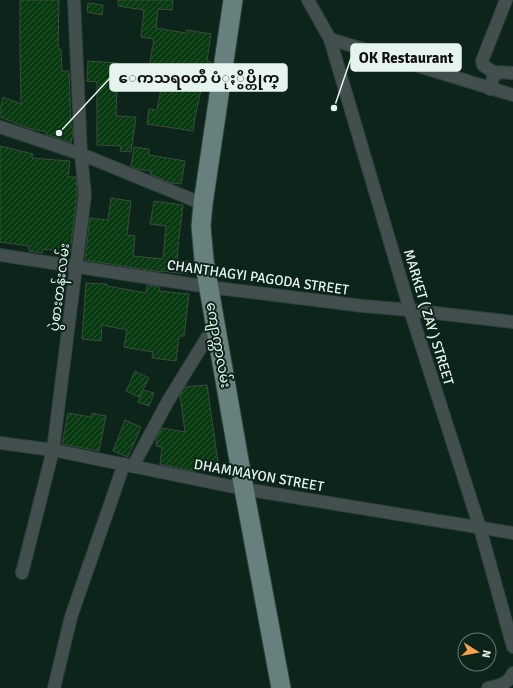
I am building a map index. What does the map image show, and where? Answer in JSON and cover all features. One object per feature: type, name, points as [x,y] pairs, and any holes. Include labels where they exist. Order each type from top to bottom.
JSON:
[{"type":"main road","name":"ကျောက္ကာလမ်း","points":[[233,0],[201,226],[204,260],[281,688]]},
{"type":"street","name":"ပွဲစားတန်းလမ်း","points":[[22,573],[53,450],[85,195],[81,154],[74,0]]},
{"type":"street","name":"MARKET ( ZAY ) STREET","points":[[308,0],[330,39],[410,310],[480,528],[513,647]]},
{"type":"street","points":[[506,0],[482,61],[483,64],[493,72],[513,73]]},
{"type":"street","points":[[330,39],[513,96]]},
{"type":"street","points":[[490,89],[494,75],[493,72]]},
{"type":"street","points":[[0,127],[81,154],[203,204]]},
{"type":"street","name":"CHANTHAGYI PAGODA STREET","points":[[0,254],[209,287],[363,306],[513,321]]},
{"type":"street","points":[[54,688],[71,617],[128,465],[216,323]]},
{"type":"street","name":"DHAMMAYON STREET","points":[[0,443],[53,450],[244,489],[513,533]]},
{"type":"street","points":[[488,688],[501,686],[512,675]]},
{"type":"building","points":[[20,0],[59,0],[58,49],[61,49],[62,71],[69,71],[71,127],[73,134],[71,143],[46,134],[46,132],[28,128],[0,117],[3,97],[21,104]]},
{"type":"building","points":[[118,0],[173,0],[172,10],[158,9],[156,28],[186,33],[187,30],[211,34],[207,61],[211,62],[207,82],[203,81],[193,131],[147,124],[149,109],[157,110],[163,78],[158,77],[160,70],[149,68],[154,39],[141,37],[144,10],[118,6]]},
{"type":"building","points":[[88,3],[103,5],[102,15],[87,12]]},
{"type":"building","points":[[88,61],[118,63],[116,116],[136,117],[131,152],[120,151],[121,146],[97,145],[97,82],[87,81]]},
{"type":"building","points":[[0,146],[33,154],[32,158],[70,161],[68,177],[76,177],[77,195],[70,252],[43,249],[42,253],[29,251],[29,246],[0,242]]},
{"type":"building","points":[[134,147],[149,149],[149,155],[185,161],[181,184],[171,183],[150,174],[151,171],[137,169],[131,166]]},
{"type":"building","points":[[111,198],[131,201],[127,235],[135,236],[133,256],[163,259],[166,226],[150,224],[154,201],[183,205],[177,260],[188,261],[187,274],[161,272],[85,260],[90,218],[108,220]]},
{"type":"building","points":[[86,283],[107,284],[107,286],[146,293],[147,285],[160,287],[159,291],[189,294],[184,336],[179,336],[176,361],[152,358],[153,352],[124,347],[127,330],[102,325],[101,341],[82,339]]},
{"type":"building","points":[[135,371],[149,378],[139,397],[126,391]]},
{"type":"building","points":[[207,385],[219,469],[194,471],[160,464],[162,447],[156,446],[157,437],[162,428],[185,432],[180,395],[185,387]]},
{"type":"building","points":[[143,390],[154,393],[149,406],[138,402]]},
{"type":"building","points":[[68,413],[91,417],[92,413],[106,416],[99,451],[62,444]]},
{"type":"building","points":[[125,420],[141,427],[128,457],[113,451]]},
{"type":"place","name":"OK Restaurant","points":[[334,108]]},
{"type":"place","name":"ေကသရ၀တီ ပံုႏွိပ္တိုက္","points":[[59,133]]}]
